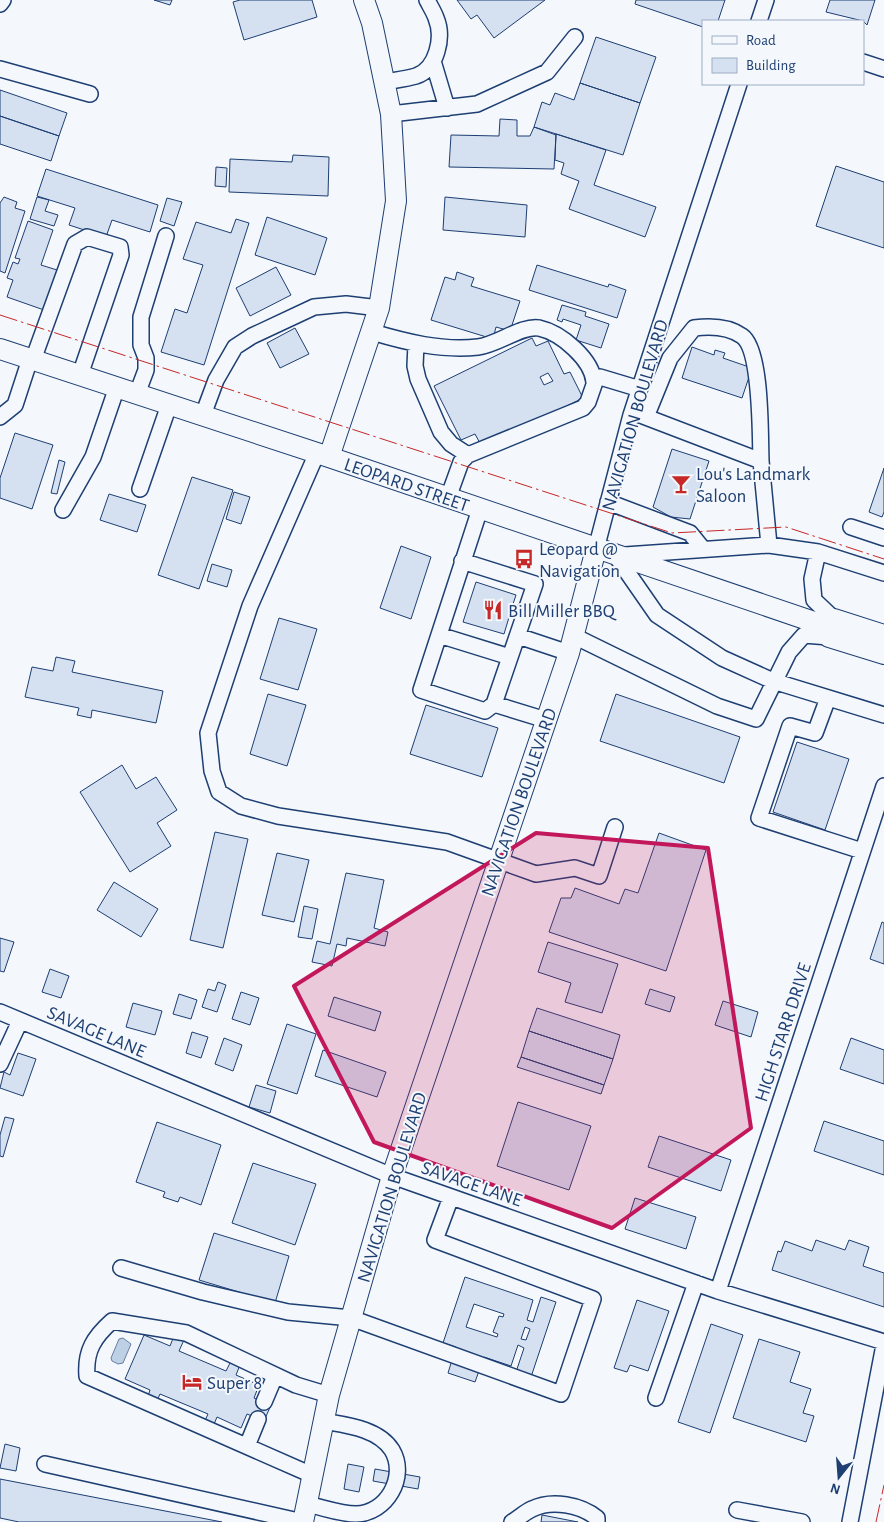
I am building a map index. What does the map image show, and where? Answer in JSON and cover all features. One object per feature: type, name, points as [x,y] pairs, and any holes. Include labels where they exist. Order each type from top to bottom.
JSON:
[{"type":"main road","points":[[323,455],[380,308],[396,201],[391,114],[372,23],[364,0]]},
{"type":"main road","name":"LEOPARD STREET","points":[[0,349],[323,455],[832,628],[884,654]]},
{"type":"main road","name":"NAVIGATION BOULEVARD","points":[[304,1516],[329,1395],[392,1176],[572,644],[596,549]]},
{"type":"main road","name":"LEOPARD STREET","points":[[832,628],[884,635]]},
{"type":"street","points":[[0,4],[3,0]]},
{"type":"street","points":[[384,82],[416,76],[425,71],[433,61],[438,48],[437,20],[427,0]]},
{"type":"street","points":[[759,20],[766,0]]},
{"type":"street","points":[[391,114],[477,104],[547,72],[575,37]]},
{"type":"street","points":[[433,61],[447,108]]},
{"type":"street","points":[[864,62],[884,69]]},
{"type":"street","points":[[0,69],[90,94]]},
{"type":"street","name":"NAVIGATION BOULEVARD","points":[[596,549],[608,502],[639,414],[640,389],[739,85]]},
{"type":"street","points":[[137,394],[146,370],[146,358],[141,345],[141,317],[166,236]]},
{"type":"street","points":[[0,417],[15,405],[75,244],[82,238],[88,237],[120,247],[121,255],[80,375]]},
{"type":"street","points":[[203,416],[216,380],[235,347],[252,336],[314,307],[346,304],[380,308]]},
{"type":"street","points":[[761,461],[639,414],[670,358],[694,328],[710,326],[729,330],[743,336],[751,348],[756,365],[761,461],[769,545]]},
{"type":"street","points":[[372,332],[416,344],[437,347],[478,347],[503,340],[527,328],[538,328],[566,342],[593,372],[594,382],[588,402],[583,408],[480,452],[468,455],[460,462],[448,498]]},
{"type":"street","points":[[416,344],[414,366],[441,432],[451,444],[468,455]]},
{"type":"street","points":[[594,382],[600,377],[640,389]]},
{"type":"street","points":[[63,510],[93,457],[117,387]]},
{"type":"street","points":[[140,489],[169,405]]},
{"type":"street","points":[[323,455],[250,606],[208,733],[212,771],[219,792],[241,806],[278,816],[447,842],[536,874],[575,868],[598,876],[615,827]]},
{"type":"street","points":[[608,502],[690,533],[704,549]]},
{"type":"street","points":[[462,561],[535,584],[494,704],[485,711],[421,690],[462,561],[480,509]]},
{"type":"street","points":[[851,527],[884,538]]},
{"type":"street","points":[[616,556],[769,545],[818,552],[884,573]]},
{"type":"street","points":[[518,636],[572,644],[717,706],[756,719],[773,681],[789,652],[804,635],[832,628],[814,600],[812,579],[818,552]]},
{"type":"street","points":[[616,556],[657,615],[722,658],[773,681],[884,716]]},
{"type":"street","points":[[439,635],[510,657]]},
{"type":"street","points":[[828,698],[816,733],[790,726],[759,818],[862,851]]},
{"type":"street","points":[[494,704],[546,720]]},
{"type":"street","name":"HIGH STARR DRIVE","points":[[718,1291],[884,786]]},
{"type":"street","name":"SAVAGE LANE","points":[[0,1012],[392,1176],[718,1291],[884,1343]]},
{"type":"street","points":[[0,1064],[20,1021]]},
{"type":"street","points":[[121,1268],[203,1292],[288,1312],[351,1318],[561,1394],[594,1300],[435,1240],[451,1197]]},
{"type":"street","points":[[656,1398],[696,1283]]},
{"type":"street","points":[[312,1475],[87,1376],[86,1363],[95,1336],[112,1321],[186,1333],[275,1376],[296,1385],[329,1395]]},
{"type":"street","points":[[850,1522],[884,1343]]},
{"type":"street","points":[[264,1402],[275,1376]]},
{"type":"street","points":[[247,1446],[258,1419]]},
{"type":"street","points":[[45,1464],[304,1516],[356,1514],[378,1509],[391,1496],[398,1467],[391,1449],[372,1433],[350,1426],[323,1421]]},
{"type":"street","points":[[512,1522],[534,1508],[553,1504],[587,1510],[597,1518],[598,1522]]},
{"type":"street","points":[[736,1510],[802,1522]]},
{"type":"highlighted area","points":[[536,833],[708,848],[751,1128],[612,1228],[374,1142],[294,986]]},
{"type":"water","points":[[123,1338],[131,1344],[123,1363],[118,1364],[112,1361],[111,1358],[119,1339]]},
{"type":"building","points":[[154,0],[172,0],[170,5]]},
{"type":"building","points":[[240,0],[312,0],[317,17],[244,40],[233,2]]},
{"type":"building","points":[[457,0],[545,0],[494,38],[477,15],[471,19]]},
{"type":"building","points":[[636,0],[725,0],[718,20],[702,20],[702,27],[635,4]]},
{"type":"building","points":[[830,0],[875,0],[867,25],[864,20],[826,12]]},
{"type":"building","points":[[596,37],[656,57],[640,103],[580,83]]},
{"type":"building","points":[[580,83],[640,103],[623,155],[534,127],[542,102],[550,105],[555,93],[574,100]]},
{"type":"building","points":[[0,90],[67,113],[59,136],[0,116]]},
{"type":"building","points":[[0,116],[59,136],[51,161],[0,144]]},
{"type":"building","points":[[500,119],[517,120],[517,136],[530,136],[534,127],[556,135],[554,169],[449,167],[451,135],[499,136]]},
{"type":"building","points":[[556,134],[606,150],[594,185],[656,207],[645,237],[569,209],[579,181],[561,174],[564,163],[555,160]]},
{"type":"building","points":[[293,155],[329,157],[328,196],[229,192],[230,159],[292,162]]},
{"type":"building","points":[[836,166],[884,182],[884,248],[816,226]]},
{"type":"building","points":[[216,167],[227,168],[226,187],[215,186]]},
{"type":"building","points":[[46,169],[158,205],[150,232],[112,220],[106,237],[69,225],[75,208],[37,196]]},
{"type":"building","points":[[4,197],[17,202],[15,208],[25,211],[5,273],[0,271],[0,203]]},
{"type":"building","points":[[37,197],[49,200],[45,211],[58,215],[54,226],[30,219]]},
{"type":"building","points":[[445,197],[527,205],[525,237],[443,230]]},
{"type":"building","points":[[167,198],[182,202],[174,226],[160,221]]},
{"type":"building","points":[[267,217],[327,238],[315,275],[255,255]]},
{"type":"building","points":[[236,219],[249,223],[204,365],[161,352],[175,309],[187,313],[203,265],[183,259],[196,222],[231,233]]},
{"type":"building","points":[[28,221],[53,230],[41,265],[57,270],[44,310],[7,297],[13,280],[7,278],[13,262],[18,264],[20,259],[15,258]]},
{"type":"building","points":[[537,265],[608,287],[609,284],[626,290],[617,318],[529,290]]},
{"type":"building","points":[[276,267],[291,295],[250,316],[236,288]]},
{"type":"building","points":[[457,272],[474,278],[471,286],[520,301],[510,331],[496,327],[493,339],[431,320],[445,277],[455,280]]},
{"type":"building","points":[[562,305],[586,312],[585,316],[609,324],[601,348],[576,340],[581,325],[563,319],[562,322],[557,320]]},
{"type":"building","points":[[295,328],[309,354],[280,368],[267,343]]},
{"type":"building","points":[[532,338],[536,346],[548,341],[564,374],[570,372],[583,398],[482,447],[475,434],[461,440],[434,386]],"holes":[[[548,373],[553,381],[544,385],[540,377]]]},
{"type":"building","points":[[692,347],[714,355],[715,350],[725,353],[723,358],[752,368],[742,398],[682,378]]},
{"type":"building","points":[[15,433],[53,445],[32,509],[0,498],[0,478]]},
{"type":"building","name":"Lou's Landmark Saloon","points":[[672,449],[709,461],[690,519],[671,517],[653,507]]},
{"type":"building","points":[[59,460],[65,462],[57,494],[51,493]]},
{"type":"building","points":[[884,468],[884,512],[882,517],[869,512]]},
{"type":"building","points":[[192,477],[233,490],[199,589],[158,575]]},
{"type":"building","points":[[234,492],[250,497],[241,524],[226,519]]},
{"type":"building","points":[[109,494],[146,505],[137,532],[100,520]]},
{"type":"building","points":[[401,546],[431,557],[411,619],[380,608]]},
{"type":"building","points":[[212,564],[232,570],[227,587],[207,581]]},
{"type":"building","name":"Bill Miller BBQ","points":[[476,582],[516,595],[513,604],[520,606],[517,616],[510,614],[504,634],[463,622]]},
{"type":"building","points":[[279,618],[317,629],[298,690],[260,679]]},
{"type":"building","points":[[56,657],[75,661],[72,672],[163,691],[156,723],[92,710],[91,718],[77,715],[79,708],[25,697],[32,667],[53,671]]},
{"type":"building","points":[[268,694],[306,705],[287,766],[250,754]]},
{"type":"building","points":[[616,694],[740,737],[724,783],[600,741]]},
{"type":"building","points":[[426,705],[498,728],[482,777],[410,754]]},
{"type":"building","points":[[797,742],[849,759],[825,830],[773,812]]},
{"type":"building","points":[[122,765],[136,789],[156,777],[177,810],[157,823],[171,846],[130,872],[80,792]]},
{"type":"building","points":[[215,832],[248,839],[223,948],[190,940]]},
{"type":"building","points":[[659,833],[706,850],[666,971],[549,932],[561,898],[571,898],[575,888],[619,904],[625,889],[638,893]]},
{"type":"building","points":[[277,853],[309,860],[294,922],[262,915]]},
{"type":"building","points":[[346,873],[384,880],[374,928],[388,932],[385,946],[347,938],[346,946],[337,944],[332,966],[312,962],[317,941],[330,944]]},
{"type":"building","points":[[114,882],[158,909],[141,937],[97,910]]},
{"type":"building","points":[[304,906],[318,909],[312,939],[298,937]]},
{"type":"building","points":[[882,922],[884,923],[884,964],[870,959]]},
{"type":"building","points":[[0,938],[14,942],[4,972],[0,971]]},
{"type":"building","points":[[548,942],[618,964],[602,1013],[565,1002],[571,983],[538,972]]},
{"type":"building","points":[[50,969],[69,976],[61,998],[42,992]]},
{"type":"building","points":[[218,982],[226,985],[217,1012],[202,1007],[208,989],[215,991]]},
{"type":"building","points":[[650,989],[675,997],[670,1012],[645,1004]]},
{"type":"building","points":[[241,992],[259,998],[250,1025],[232,1019]]},
{"type":"building","points":[[179,994],[197,1000],[191,1019],[173,1014]]},
{"type":"building","points":[[334,997],[381,1012],[375,1031],[328,1016]]},
{"type":"building","points":[[723,1001],[758,1012],[751,1037],[715,1025]]},
{"type":"building","points":[[133,1003],[162,1011],[155,1035],[126,1027]]},
{"type":"building","points":[[537,1008],[620,1035],[613,1059],[529,1031]]},
{"type":"building","points":[[287,1024],[316,1034],[297,1094],[267,1084]]},
{"type":"building","points":[[529,1031],[613,1059],[604,1085],[521,1057]]},
{"type":"building","points":[[192,1032],[208,1037],[201,1058],[186,1053]]},
{"type":"building","points":[[224,1038],[242,1045],[233,1071],[215,1064]]},
{"type":"building","points":[[851,1038],[884,1050],[884,1084],[840,1069]]},
{"type":"building","points":[[323,1050],[386,1072],[377,1097],[315,1076]]},
{"type":"building","points":[[18,1053],[36,1059],[23,1096],[0,1088],[4,1072],[10,1075]]},
{"type":"building","points":[[521,1057],[604,1085],[601,1094],[517,1067]]},
{"type":"building","points":[[256,1085],[276,1091],[270,1113],[249,1107]]},
{"type":"building","points":[[518,1102],[591,1126],[569,1190],[497,1166]]},
{"type":"building","points":[[5,1117],[14,1119],[3,1157],[0,1156],[0,1135]]},
{"type":"building","points":[[824,1121],[884,1141],[884,1175],[814,1151]]},
{"type":"building","points":[[157,1122],[221,1145],[201,1205],[180,1197],[178,1202],[163,1197],[165,1192],[136,1182]]},
{"type":"building","points":[[659,1136],[731,1160],[721,1191],[648,1167]]},
{"type":"building","points":[[253,1163],[316,1184],[295,1245],[232,1223]]},
{"type":"building","points":[[635,1198],[696,1217],[686,1249],[625,1229]]},
{"type":"building","points":[[214,1233],[289,1256],[275,1303],[199,1280]]},
{"type":"building","points":[[816,1240],[845,1250],[849,1240],[869,1247],[863,1266],[884,1273],[884,1307],[772,1270],[778,1251],[781,1252],[785,1241],[812,1251]]},
{"type":"building","points":[[465,1277],[533,1300],[527,1320],[533,1322],[541,1297],[556,1302],[531,1377],[516,1372],[524,1348],[518,1345],[511,1366],[484,1357],[475,1382],[448,1373],[456,1347],[443,1343]],"holes":[[[474,1304],[504,1314],[503,1317],[499,1316],[493,1332],[498,1334],[497,1337],[466,1327]],[[525,1327],[530,1329],[526,1340],[521,1339]]]},
{"type":"building","points":[[637,1300],[669,1311],[648,1371],[630,1365],[627,1372],[614,1368]]},
{"type":"building","points":[[711,1324],[743,1335],[710,1433],[678,1422]]},
{"type":"building","name":"Super 8","points":[[144,1335],[170,1346],[174,1336],[184,1340],[179,1351],[226,1371],[231,1361],[240,1365],[236,1375],[259,1385],[254,1398],[271,1405],[264,1421],[247,1414],[241,1428],[217,1417],[212,1429],[203,1425],[208,1414],[160,1394],[155,1405],[146,1402],[150,1390],[125,1379]]},
{"type":"building","points":[[759,1339],[800,1352],[790,1382],[811,1389],[803,1413],[814,1416],[806,1442],[733,1418]]},
{"type":"building","points":[[5,1444],[20,1448],[16,1471],[0,1468]]},
{"type":"building","points":[[348,1464],[364,1467],[359,1492],[344,1489]]},
{"type":"building","points":[[375,1469],[420,1477],[418,1489],[373,1481]]},
{"type":"building","points":[[0,1479],[222,1522],[19,1522],[0,1518]]},
{"type":"building","points":[[542,1515],[578,1522],[541,1522]]},
{"type":"power","points":[[0,315],[672,533],[786,527],[884,559]]},
{"type":"power","points":[[876,1522],[884,1485]]},
{"type":"place","name":"Lou's Landmark Saloon","points":[[681,484]]},
{"type":"place","name":"Leopard @ Navigation","points":[[524,559]]},
{"type":"place","name":"Bill Miller BBQ","points":[[493,610]]},
{"type":"place","name":"Super 8","points":[[192,1382]]}]
